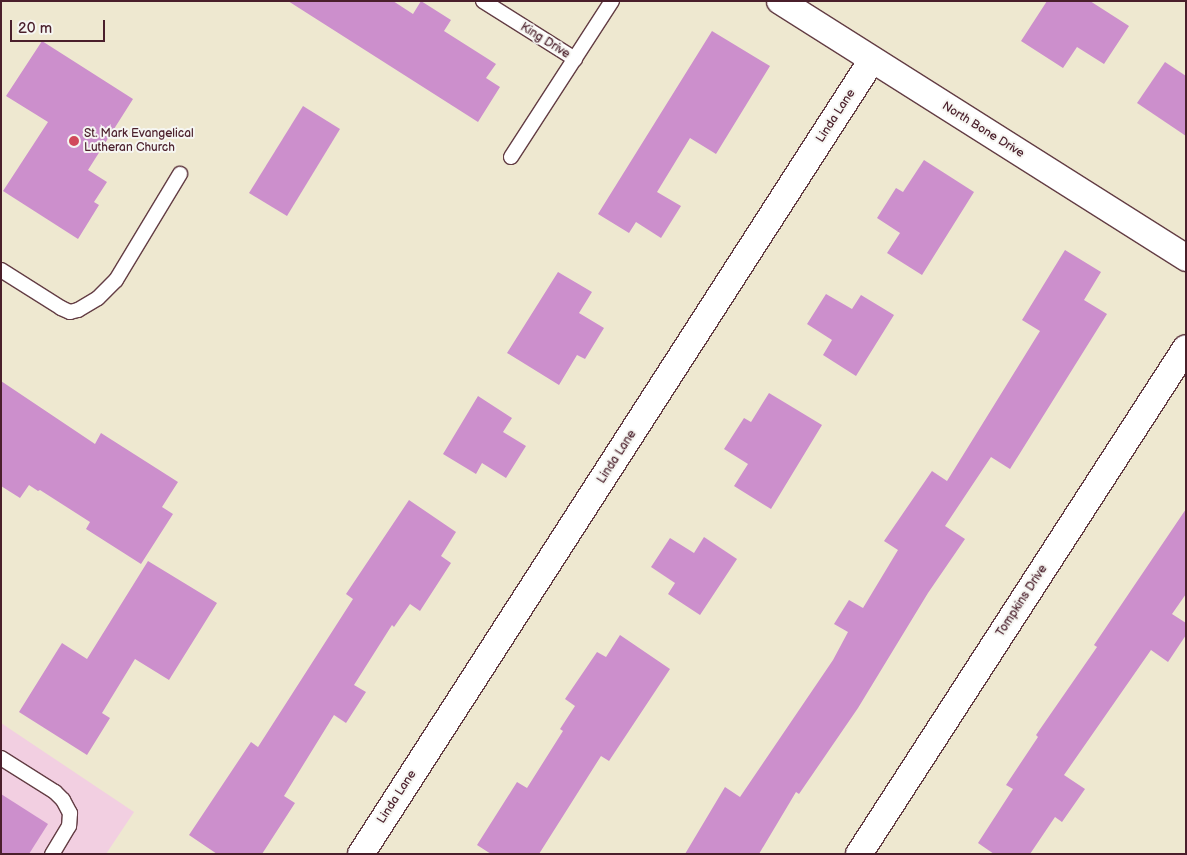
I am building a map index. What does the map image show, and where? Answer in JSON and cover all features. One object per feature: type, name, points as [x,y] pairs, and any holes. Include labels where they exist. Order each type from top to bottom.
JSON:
[{"type":"street","name":"North Bone Drive","points":[[780,1],[1186,258]]},
{"type":"street","name":"Linda Lane","points":[[360,854],[872,60]]},
{"type":"street","name":"Tompkins Drive","points":[[858,854],[1186,348]]},
{"type":"lane","name":"King Drive","points":[[483,1],[575,59],[612,1]]},
{"type":"lane","points":[[511,157],[575,59]]},
{"type":"lane","points":[[1,270],[61,308],[70,312],[78,310],[98,298],[116,280],[180,174]]},
{"type":"lane","points":[[1,758],[55,792],[63,800],[70,813],[69,826],[52,854]]},
{"type":"shaded area","points":[[1,723],[134,812],[106,854],[1,854]]},
{"type":"building","points":[[288,1],[393,1],[413,14],[421,1],[451,20],[444,31],[496,64],[486,78],[500,87],[478,122]]},
{"type":"building","points":[[1047,1],[1090,1],[1129,26],[1104,64],[1077,47],[1063,68],[1021,41]]},
{"type":"building","points":[[712,31],[770,66],[716,154],[690,138],[657,192],[681,206],[661,238],[636,222],[629,233],[598,214]]},
{"type":"building","name":"St. Mark Evangelical Lutheran Church","points":[[42,41],[133,99],[88,170],[107,182],[94,202],[99,205],[78,239],[3,191],[48,122],[6,96]]},
{"type":"building","points":[[1165,62],[1186,76],[1186,136],[1137,103]]},
{"type":"building","points":[[303,106],[340,129],[287,216],[249,193]]},
{"type":"building","points":[[924,160],[974,192],[922,275],[887,253],[900,233],[877,218],[896,188],[903,192]]},
{"type":"building","points":[[1065,250],[1101,272],[1084,300],[1107,314],[1010,469],[991,457],[945,526],[965,539],[928,593],[858,708],[799,794],[796,792],[759,854],[685,854],[725,787],[740,797],[833,660],[848,632],[834,624],[849,600],[863,608],[898,550],[884,541],[932,471],[947,481],[1040,331],[1022,320]]},
{"type":"building","points":[[558,272],[592,292],[579,313],[604,328],[585,359],[577,355],[559,385],[507,353]]},
{"type":"building","points":[[826,294],[852,309],[861,295],[894,315],[856,376],[823,355],[832,340],[807,324]]},
{"type":"building","points":[[1,381],[95,444],[101,433],[178,482],[162,507],[173,514],[141,564],[86,529],[90,522],[40,490],[38,491],[29,485],[20,498],[1,486]]},
{"type":"building","points":[[769,393],[822,425],[771,509],[734,486],[748,464],[724,449],[744,418],[751,422]]},
{"type":"building","points":[[478,396],[512,418],[503,432],[526,446],[506,478],[482,463],[476,474],[443,454]]},
{"type":"building","points":[[409,500],[456,532],[441,556],[451,563],[420,611],[410,604],[394,627],[392,625],[354,685],[366,692],[346,723],[334,715],[284,796],[295,803],[262,854],[217,854],[189,835],[251,742],[258,747],[353,599],[346,594]]},
{"type":"building","points":[[1186,509],[1186,594],[1172,614],[1186,623],[1186,635],[1168,662],[1151,650],[1064,775],[1085,789],[1062,822],[1055,817],[1030,854],[994,854],[978,843],[1013,789],[1006,785],[1038,737],[1036,735],[1097,647],[1094,645]]},
{"type":"building","points":[[704,537],[737,559],[700,615],[668,594],[675,583],[651,567],[670,538],[694,553]]},
{"type":"building","points":[[148,561],[217,603],[169,680],[135,659],[102,713],[110,718],[87,755],[19,712],[62,643],[87,659]]},
{"type":"building","points":[[620,635],[670,669],[609,761],[601,756],[539,854],[491,854],[477,845],[517,782],[527,788],[563,731],[560,729],[575,706],[565,699],[597,652],[606,657]]},
{"type":"building","points":[[1,794],[48,824],[29,854],[1,854]]},
{"type":"place","name":"St. Mark Evangelical Lutheran Church","points":[[74,141]]}]
